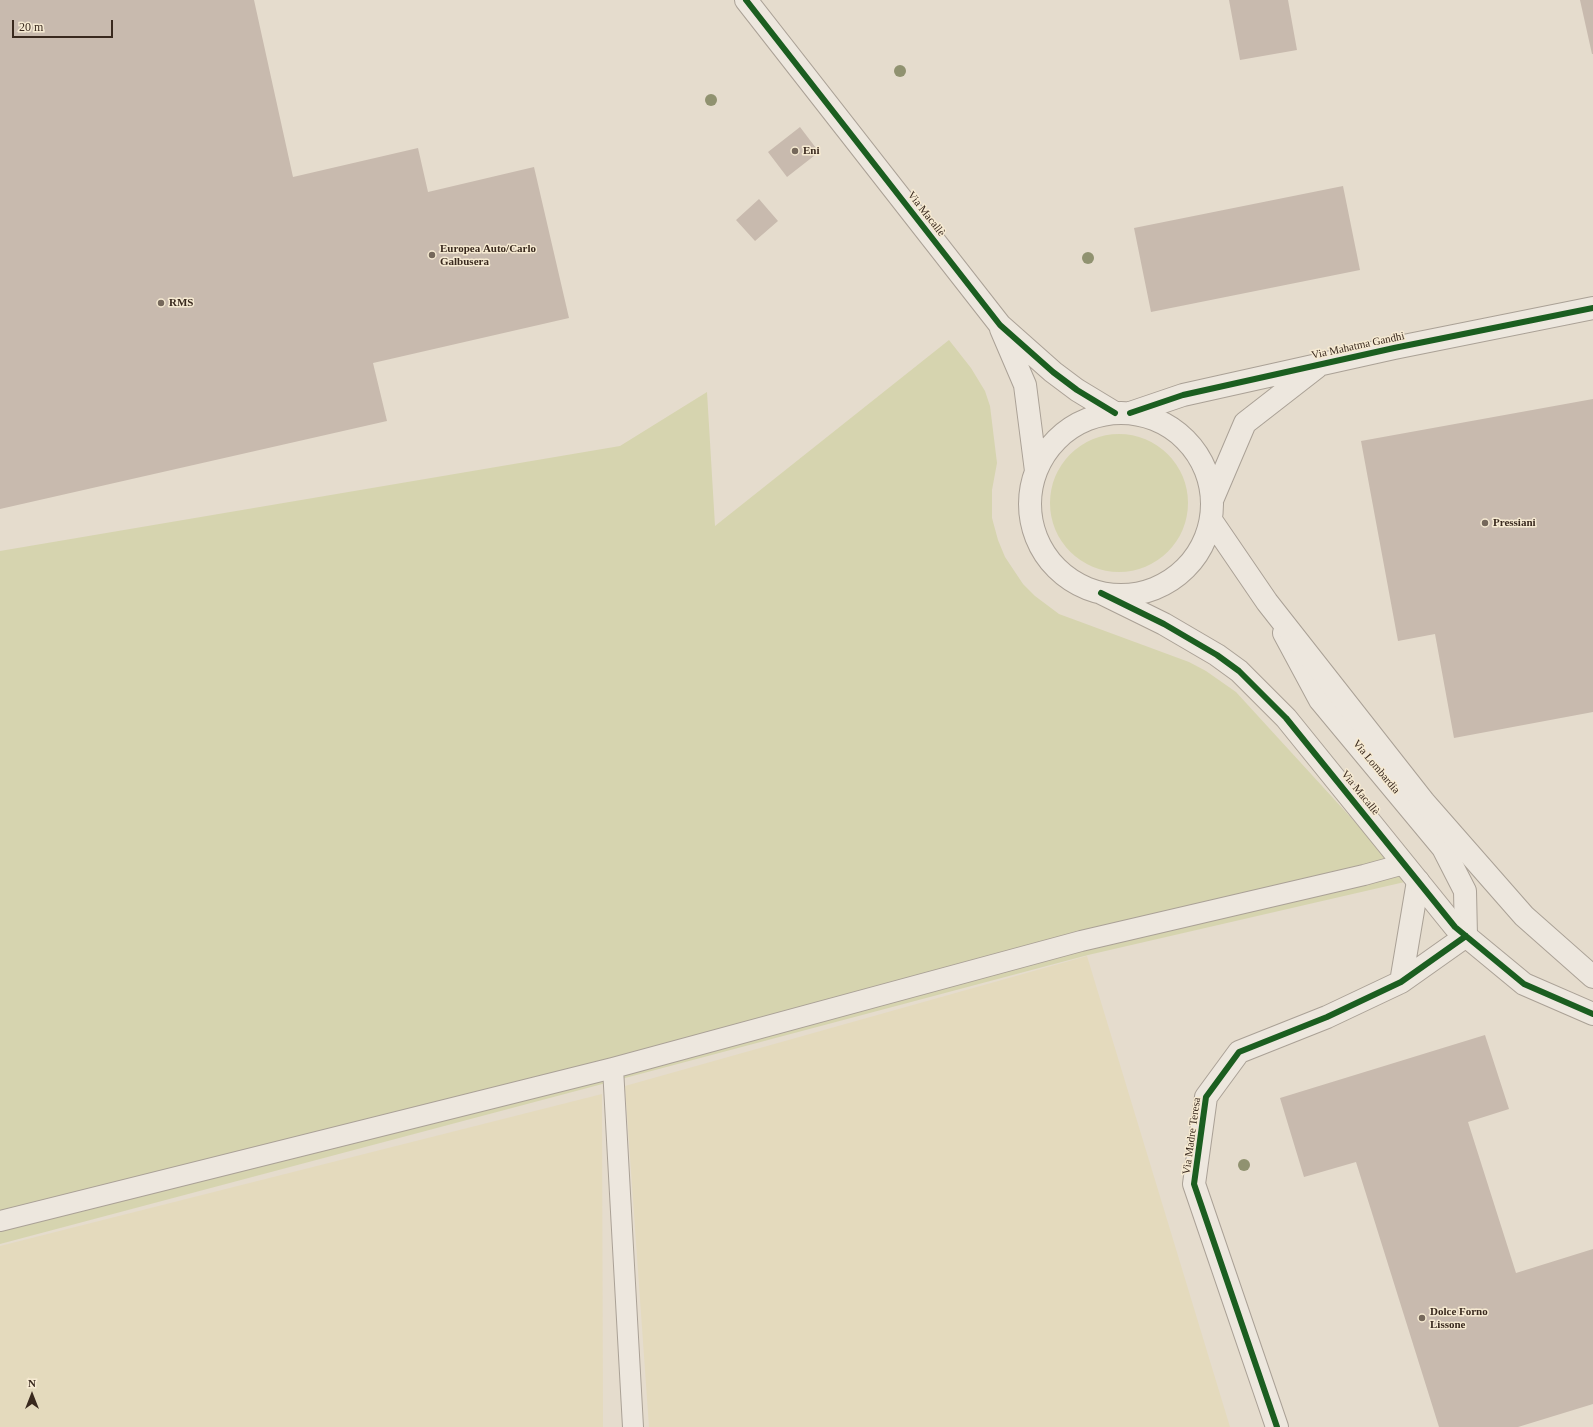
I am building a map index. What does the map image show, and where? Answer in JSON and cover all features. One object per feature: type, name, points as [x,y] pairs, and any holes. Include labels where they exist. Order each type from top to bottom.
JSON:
[{"type":"street","name":"Via Macallè","points":[[746,0],[1000,325],[1053,372],[1077,390],[1123,413]]},
{"type":"street","name":"Via Mahatma Gandhi","points":[[1036,471],[1046,453],[1058,438],[1072,427],[1086,420],[1123,413],[1183,395],[1321,364],[1417,343],[1593,308]]},
{"type":"street","name":"Via Macallè","points":[[1000,325],[1025,385],[1036,471]]},
{"type":"street","name":"Via Mahatma Gandhi","points":[[1213,498],[1245,423],[1321,364]]},
{"type":"street","points":[[1036,471],[1031,487],[1030,504],[1031,521],[1036,537],[1047,557],[1058,570],[1072,580],[1086,588],[1102,592],[1118,595],[1134,594],[1157,588],[1183,571],[1195,558],[1204,542],[1211,520],[1213,498],[1209,476],[1195,450],[1174,429],[1159,421],[1123,413]]},
{"type":"street","points":[[1211,520],[1267,602],[1430,808],[1524,916],[1593,977]]},
{"type":"street","name":"Via Macallè","points":[[1102,592],[1164,624],[1217,655],[1239,671],[1286,718],[1455,927],[1524,984],[1593,1014]]},
{"type":"street","name":"Via Lombardia","points":[[1267,602],[1320,700],[1443,848],[1465,891],[1466,936]]},
{"type":"street","points":[[1401,982],[1418,881]]},
{"type":"street","name":"Via Madre Teresa","points":[[1277,1427],[1194,1184],[1206,1096],[1239,1052],[1327,1017],[1401,982],[1466,936]]},
{"type":"lane","points":[[0,1221],[613,1068],[1081,941],[1364,875],[1404,864]]},
{"type":"lane","points":[[613,1068],[633,1427]]},
{"type":"shaded area","points":[[949,340],[971,368],[985,391],[990,406],[997,463],[992,490],[992,518],[998,540],[1005,557],[1023,584],[1035,596],[1059,614],[1189,662],[1206,671],[1236,692],[1409,881],[1088,955],[0,1244],[0,551],[620,446],[707,392],[715,526]]},
{"type":"shaded area","points":[[1112,434],[1126,434],[1152,442],[1168,454],[1180,470],[1183,477],[1187,490],[1187,516],[1183,529],[1180,536],[1168,552],[1152,564],[1145,567],[1126,572],[1112,572],[1086,564],[1070,552],[1058,536],[1055,529],[1050,510],[1050,496],[1058,470],[1070,454],[1086,442],[1093,439]]},
{"type":"shaded area","points":[[1087,956],[1230,1427],[649,1427],[625,1086]]},
{"type":"shaded area","points":[[602,1094],[603,1427],[0,1427],[0,1246]]},
{"type":"building","name":"RMS","points":[[0,0],[254,0],[293,177],[418,148],[428,192],[534,167],[569,318],[373,363],[387,421],[0,509]]},
{"type":"building","points":[[1229,0],[1288,0],[1297,50],[1240,60]]},
{"type":"building","points":[[1580,0],[1593,0],[1593,54],[1592,54]]},
{"type":"building","points":[[800,127],[819,152],[787,177],[768,152]]},
{"type":"building","points":[[1343,186],[1360,270],[1151,312],[1134,228]]},
{"type":"building","points":[[759,199],[778,221],[755,241],[736,220]]},
{"type":"building","name":"Pressiani","points":[[1593,399],[1593,712],[1454,738],[1435,634],[1398,641],[1361,441]]},
{"type":"building","points":[[1485,1035],[1509,1109],[1468,1122],[1516,1273],[1593,1249],[1593,1404],[1518,1427],[1439,1427],[1356,1162],[1304,1177],[1280,1098]]},
{"type":"cycle path","points":[[746,0],[1000,325],[1053,372],[1077,390],[1115,413]]},
{"type":"cycle path","points":[[1130,413],[1183,395],[1394,348],[1593,308]]},
{"type":"cycle path","points":[[1101,593],[1164,624],[1217,655],[1239,671],[1286,718],[1455,927],[1524,984],[1593,1014]]},
{"type":"cycle path","points":[[1277,1427],[1194,1184],[1206,1097],[1239,1052],[1327,1017],[1401,982],[1466,936]]},
{"type":"place","name":"Eni","points":[[795,151]]},
{"type":"place","name":"Europea Auto/Carlo Galbusera","points":[[432,255]]},
{"type":"place","name":"RMS","points":[[161,303]]},
{"type":"place","name":"Pressiani","points":[[1485,523]]},
{"type":"place","name":"Dolce Forno Lissone","points":[[1422,1318]]}]
